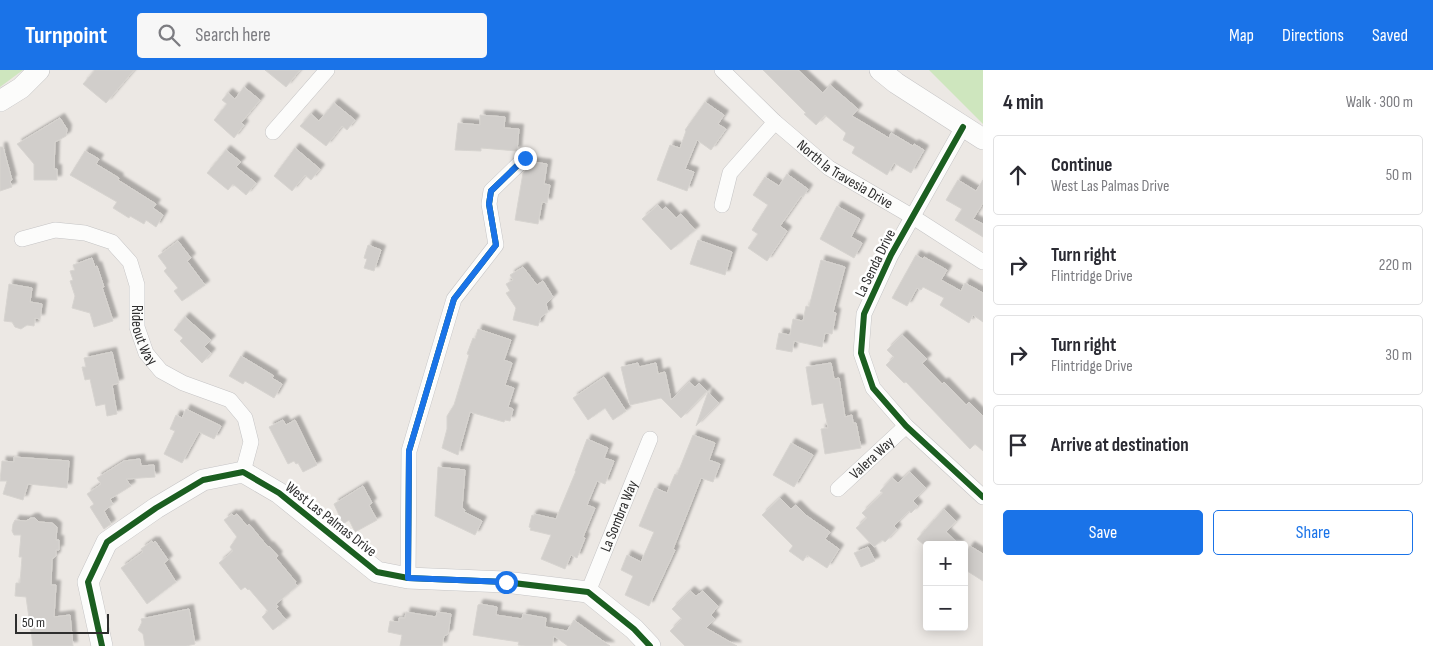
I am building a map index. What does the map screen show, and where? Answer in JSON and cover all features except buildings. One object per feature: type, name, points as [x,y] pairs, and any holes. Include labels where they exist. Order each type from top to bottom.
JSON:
[{"type":"street","points":[[0,101],[21,88],[39,70]]},
{"type":"street","points":[[273,132],[327,70]]},
{"type":"street","name":"North la Travesia Drive","points":[[722,70],[775,122],[829,168],[913,217],[983,262]]},
{"type":"street","points":[[880,70],[896,84],[983,139]]},
{"type":"street","points":[[722,205],[730,173],[775,122]]},
{"type":"street","name":"La Senda Drive","points":[[963,127],[890,255],[864,314],[861,353],[873,388],[906,426],[983,496]]},
{"type":"street","points":[[408,578],[409,451],[454,299],[496,245],[489,204],[491,191],[525,158]]},
{"type":"street","name":"Rideout Way","points":[[22,239],[55,230],[85,233],[112,242],[130,262],[137,285],[137,327],[146,353],[161,371],[183,383],[230,400],[245,418],[251,442],[244,472]]},
{"type":"street","name":"Valera Way","points":[[838,489],[906,426]]},
{"type":"street","name":"La Sombra Way","points":[[588,592],[650,439]]},
{"type":"street","points":[[102,646],[88,582],[107,542],[156,508],[203,480],[244,472]]},
{"type":"street","name":"West Las Palmas Drive","points":[[244,472],[279,493],[377,572],[408,578],[506,582],[588,592]]},
{"type":"street","points":[[588,592],[634,629],[650,646]]},
{"type":"green space","points":[[0,70],[23,70],[0,87]]},
{"type":"green space","points":[[929,70],[983,70],[983,124]]},
{"type":"cycle path","points":[[963,127],[891,255],[864,314],[861,353],[873,388],[906,426],[983,497]]},
{"type":"cycle path","points":[[408,578],[409,451],[454,299],[496,245],[489,204],[491,191],[525,158]]},
{"type":"cycle path","points":[[102,646],[88,582],[107,542],[156,508],[203,480],[243,472],[279,493],[377,572],[408,578],[505,582],[588,592],[634,629],[650,646]]},
{"type":"route","points":[[506,582],[408,578],[409,451],[454,299],[496,245],[490,218],[489,204],[491,191],[525,158]]}]
